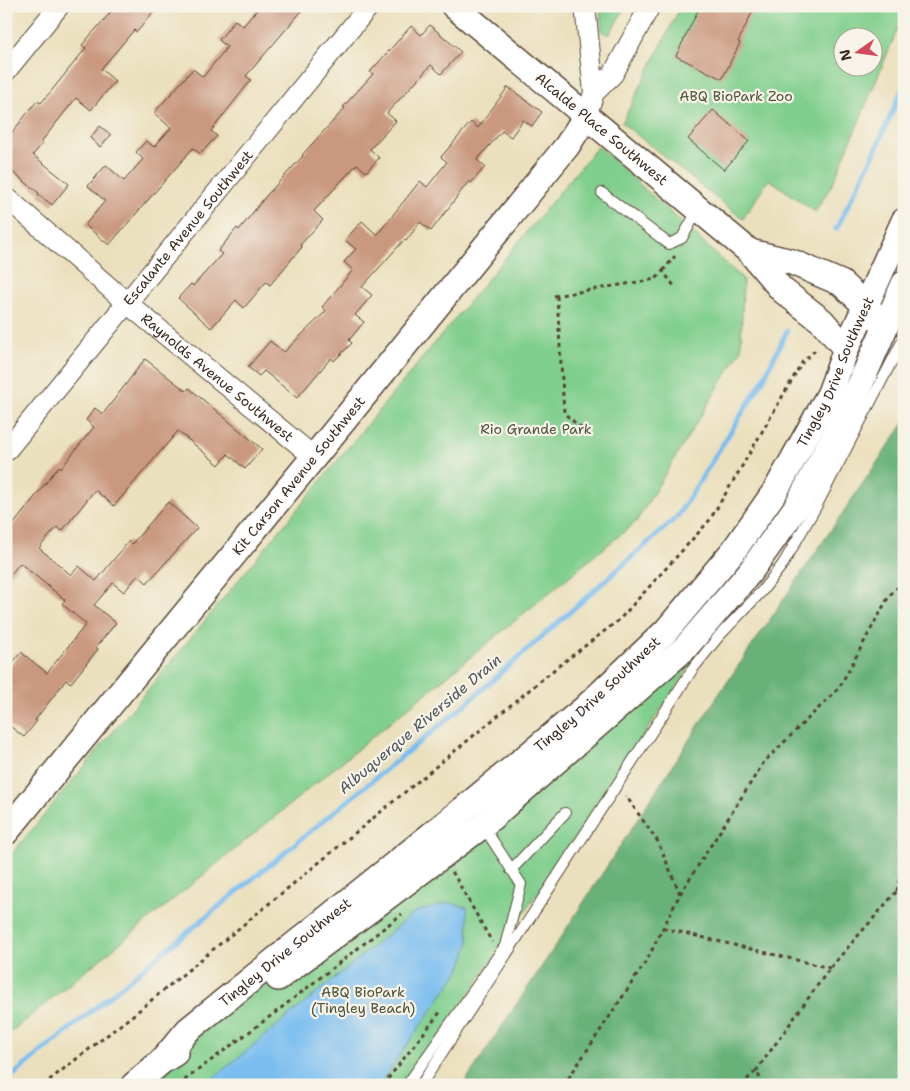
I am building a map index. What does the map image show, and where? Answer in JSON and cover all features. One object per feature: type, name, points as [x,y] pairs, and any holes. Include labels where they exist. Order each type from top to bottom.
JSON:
[{"type":"street","points":[[6,71],[59,6]]},
{"type":"street","name":"Escalante Avenue Southwest","points":[[6,451],[369,6]]},
{"type":"street","name":"Alcalde Place Southwest","points":[[454,6],[750,252],[782,290],[822,321],[846,349]]},
{"type":"street","points":[[585,6],[594,93],[586,116]]},
{"type":"street","points":[[594,93],[613,74],[650,6]]},
{"type":"street","name":"Kit Carson Avenue Southwest","points":[[6,832],[567,146],[586,116]]},
{"type":"street","name":"Raynolds Avenue Southwest","points":[[6,197],[127,304],[314,457]]},
{"type":"street","name":"Tingley Drive Southwest","points":[[474,816],[666,631],[734,550],[776,490],[830,393],[846,349],[904,221]]},
{"type":"street","name":"Alcalde Place Southwest","points":[[750,252],[792,262],[841,283],[894,333]]},
{"type":"street","name":"Tingley Drive Southwest","points":[[134,1085],[162,1061],[196,1040],[685,648],[750,572],[797,506],[852,403],[894,333],[904,284]]},
{"type":"lane","points":[[602,193],[669,244],[682,238],[698,209]]},
{"type":"lane","points":[[420,1085],[692,670],[719,636],[762,591],[783,564],[817,504],[894,333]]},
{"type":"lane","points":[[511,870],[565,813]]},
{"type":"lane","points":[[407,1085],[504,946],[520,884],[474,816]]},
{"type":"path","points":[[583,430],[564,413],[556,296],[656,279],[663,271],[674,286]]},
{"type":"path","points":[[44,1085],[137,1012],[556,668],[619,620],[709,521],[803,361],[818,348],[820,336],[827,328]]},
{"type":"path","points":[[564,1085],[647,960],[680,894],[764,762],[839,688],[889,596],[904,581]]},
{"type":"path","points":[[625,795],[658,842],[680,894]]},
{"type":"path","points":[[741,1085],[756,1071],[830,968],[897,891],[904,856]]},
{"type":"path","points":[[445,879],[453,873],[493,943]]},
{"type":"path","points":[[897,891],[904,890]]},
{"type":"path","points":[[178,1085],[276,1012],[406,910]]},
{"type":"path","points":[[663,928],[830,968]]},
{"type":"path","points":[[383,1085],[446,1004]]},
{"type":"path","points":[[756,1071],[764,1085]]},
{"type":"green space","points":[[600,6],[626,6],[609,35],[602,32]]},
{"type":"green space","name":"ABQ BioPark Zoo","points":[[681,6],[904,6],[904,14],[882,66],[882,28],[832,28],[832,78],[877,78],[833,183],[815,212],[769,179],[743,219],[622,123]]},
{"type":"green space","name":"Rio Grande Park","points":[[598,146],[743,279],[741,350],[636,522],[6,1036],[6,861]]},
{"type":"green space","points":[[904,423],[904,1085],[463,1085],[715,700]]},
{"type":"green space","name":"ABQ BioPark (Tingley Beach)","points":[[697,656],[408,1085],[141,1085],[248,981]]},
{"type":"water","points":[[448,903],[467,907],[469,944],[461,968],[379,1085],[205,1085],[415,912]]},
{"type":"building","points":[[116,6],[158,6],[137,32],[134,30],[101,69],[115,81],[91,110],[76,98],[33,155],[69,184],[52,205],[6,167],[6,140],[37,101],[41,103],[52,90],[86,48],[82,45]]},
{"type":"building","points":[[260,6],[306,6],[246,76],[251,80],[211,131],[217,136],[200,154],[193,148],[109,245],[85,225],[105,201],[88,186],[106,165],[124,181],[143,159],[136,152],[146,141],[154,147],[171,128],[154,113],[193,69],[203,77],[227,47],[219,40],[235,20],[243,26]]},
{"type":"building","points":[[700,6],[755,6],[738,42],[740,43],[722,79],[676,56]]},
{"type":"building","points":[[430,25],[461,52],[441,74],[431,65],[387,113],[396,121],[370,149],[379,158],[366,172],[357,164],[314,211],[323,220],[300,245],[302,247],[270,285],[266,282],[244,308],[236,300],[211,328],[178,298],[191,284],[193,286],[222,254],[218,251],[237,228],[239,230],[266,196],[345,108],[343,107],[373,74],[370,72],[411,26],[421,35]]},
{"type":"building","points":[[508,87],[542,112],[532,126],[523,120],[511,137],[502,131],[477,160],[485,167],[471,183],[469,181],[431,231],[420,222],[406,241],[404,240],[362,287],[372,295],[355,315],[364,322],[349,340],[352,343],[334,361],[331,358],[297,398],[264,371],[259,376],[248,367],[270,341],[284,352],[326,311],[322,307],[353,270],[344,262],[356,249],[345,240],[362,221],[377,235],[420,181],[427,187],[447,162],[441,157],[471,122],[478,128]]},
{"type":"building","points":[[713,110],[749,141],[724,170],[688,139]]},
{"type":"building","points":[[100,126],[111,135],[100,147],[90,138]]},
{"type":"building","points":[[145,359],[186,391],[189,388],[262,449],[245,469],[228,454],[219,465],[178,431],[114,506],[95,490],[62,531],[57,527],[39,548],[71,575],[79,566],[96,581],[129,541],[132,544],[168,502],[197,528],[147,583],[138,575],[124,592],[113,583],[94,605],[116,623],[96,647],[98,649],[71,683],[66,680],[24,737],[6,723],[6,671],[21,652],[47,673],[86,624],[62,604],[65,600],[20,563],[6,580],[6,534],[59,466],[61,468],[94,427],[86,420],[95,408],[103,414]]},
{"type":"waterway","name":"Albuquerque Riverside Drain","points":[[836,229],[873,156],[904,85]]},
{"type":"waterway","name":"Albuquerque Riverside Drain","points":[[6,1081],[467,703],[677,517],[763,380],[787,331]]}]
